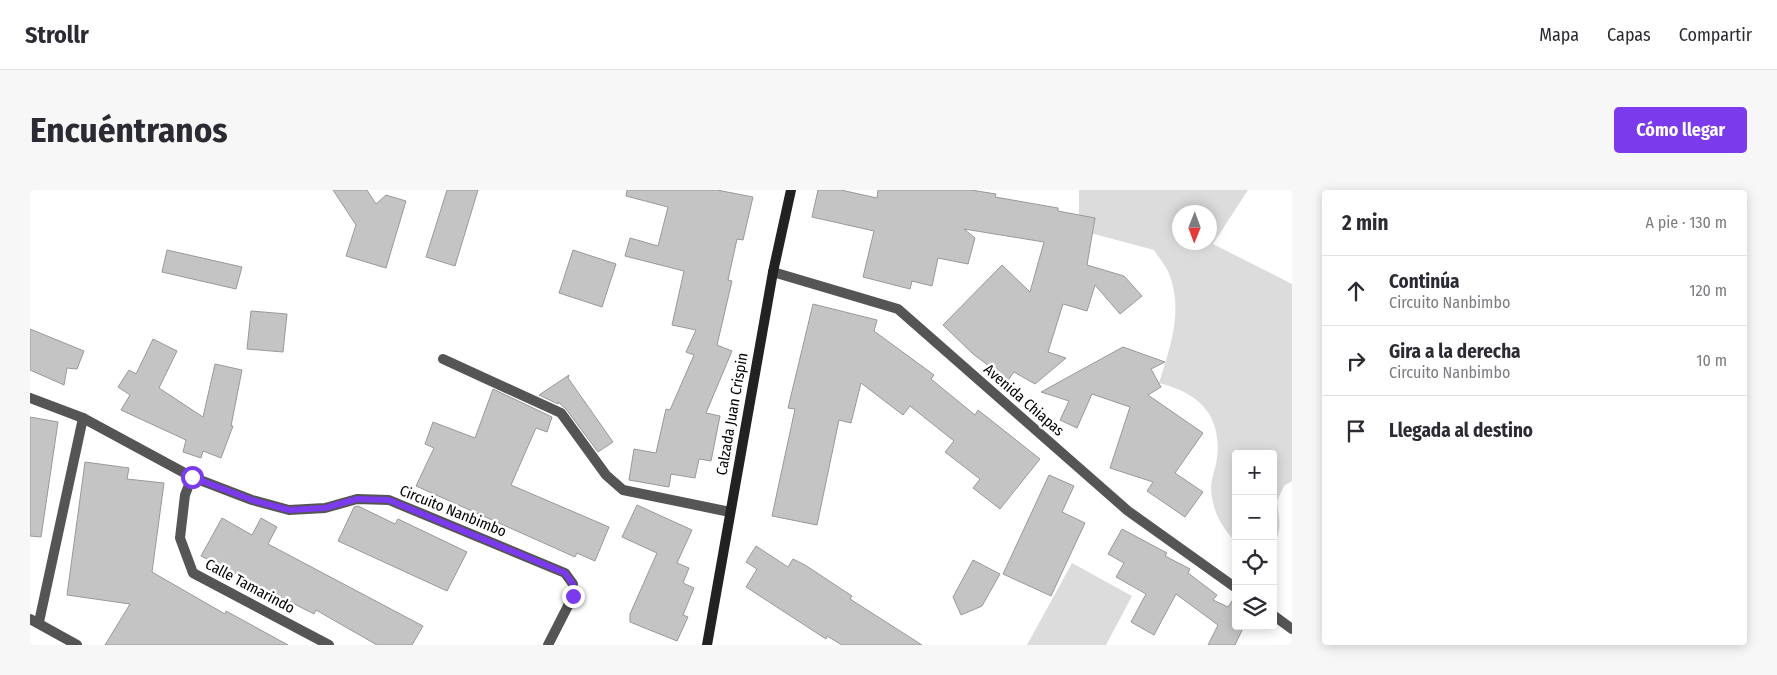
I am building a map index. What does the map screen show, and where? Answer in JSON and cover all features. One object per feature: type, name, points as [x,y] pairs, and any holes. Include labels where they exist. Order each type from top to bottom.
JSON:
[{"type":"main road","name":"Calzada Juan Crispin","points":[[707,645],[773,272],[791,190]]},
{"type":"street","name":"Avenida Chiapas","points":[[773,272],[898,310],[1128,511],[1232,585]]},
{"type":"street","points":[[443,359],[562,413],[606,475],[623,490],[730,512]]},
{"type":"street","name":"Circuito Nanbimbo","points":[[30,398],[83,418],[192,477],[252,500],[289,510],[325,508],[357,499],[389,500],[565,573],[573,584],[573,596],[548,645]]},
{"type":"street","points":[[77,645],[35,620],[83,418]]},
{"type":"street","name":"Calle Tamarindo","points":[[192,477],[185,494],[180,538],[193,573],[329,645]]},
{"type":"street","points":[[1277,618],[1292,629]]},
{"type":"shaded area","points":[[1079,190],[1248,190],[1217,238],[1217,205],[1172,205],[1172,250],[1217,250],[1217,246],[1292,284],[1292,481],[1284,486],[1277,501],[1277,450],[1232,450],[1232,537],[1222,524],[1213,504],[1211,484],[1218,443],[1216,430],[1211,418],[1205,408],[1186,393],[1159,383],[1174,330],[1175,303],[1170,276],[1154,250],[1079,230]]},
{"type":"shaded area","points":[[1277,501],[1279,519],[1277,537]]},
{"type":"shaded area","points":[[1072,563],[1132,596],[1106,645],[1027,645]]},
{"type":"building","points":[[333,190],[367,190],[376,204],[386,195],[406,201],[386,268],[346,256],[356,225]]},
{"type":"building","points":[[447,190],[478,190],[455,266],[426,257]]},
{"type":"building","points":[[627,190],[717,190],[753,197],[743,240],[737,239],[728,280],[732,281],[717,345],[732,351],[706,413],[720,416],[711,461],[699,459],[695,478],[671,474],[669,487],[629,480],[634,449],[656,453],[666,409],[670,410],[694,355],[686,352],[696,330],[672,325],[684,271],[625,256],[630,238],[658,246],[668,207],[626,196]]},
{"type":"building","points":[[818,190],[841,190],[877,198],[878,190],[971,190],[996,194],[995,197],[1058,208],[1058,211],[1095,218],[1087,265],[1124,276],[1142,296],[1120,314],[1095,285],[1087,311],[1063,304],[1048,352],[1066,358],[1035,384],[1014,372],[1008,380],[973,354],[943,325],[1002,265],[1030,292],[1044,242],[964,229],[975,238],[968,264],[938,258],[932,286],[912,281],[910,289],[863,277],[874,231],[812,217]]},
{"type":"building","points":[[167,250],[242,267],[236,289],[162,272]]},
{"type":"building","points":[[573,250],[616,264],[602,307],[559,293]]},
{"type":"building","points":[[813,304],[877,320],[874,331],[934,375],[931,379],[975,415],[978,410],[1040,459],[1000,509],[973,488],[980,479],[945,452],[954,441],[910,406],[903,415],[861,383],[851,423],[839,420],[817,525],[772,516],[795,409],[788,408]]},
{"type":"building","points":[[251,311],[287,314],[283,352],[247,349]]},
{"type":"building","points":[[30,329],[84,351],[77,369],[67,368],[64,385],[30,370]]},
{"type":"building","points":[[153,339],[177,351],[159,388],[203,417],[215,364],[242,370],[231,426],[233,426],[221,458],[203,451],[201,458],[183,452],[186,440],[121,410],[130,395],[118,387],[129,370],[136,374]]},
{"type":"building","points":[[1123,347],[1165,362],[1151,369],[1161,387],[1148,395],[1203,433],[1175,473],[1203,492],[1185,517],[1147,491],[1153,482],[1110,468],[1130,407],[1092,394],[1077,428],[1060,420],[1069,401],[1041,392]]},
{"type":"building","points":[[569,375],[568,378],[613,442],[598,452],[566,409],[558,402],[558,404],[539,395]]},
{"type":"building","points":[[493,389],[552,417],[547,432],[536,428],[511,485],[609,527],[595,561],[577,553],[575,557],[416,486],[434,448],[425,444],[433,422],[475,438]]},
{"type":"building","points":[[30,417],[58,422],[41,537],[30,536]]},
{"type":"building","points":[[85,462],[129,468],[127,479],[164,483],[152,572],[225,614],[226,611],[288,645],[105,645],[130,604],[67,595]]},
{"type":"building","points":[[1049,475],[1074,486],[1062,512],[1085,523],[1051,596],[1003,574]]},
{"type":"building","points":[[637,505],[692,530],[677,563],[689,568],[683,583],[694,588],[683,615],[688,617],[677,641],[630,622],[630,614],[657,553],[622,537]]},
{"type":"building","points":[[358,506],[395,524],[398,519],[467,552],[447,591],[338,541],[354,507]]},
{"type":"building","points":[[222,518],[252,535],[261,518],[277,527],[268,544],[423,626],[412,645],[377,645],[316,610],[314,614],[201,556]]},
{"type":"building","points":[[1122,529],[1167,553],[1165,556],[1190,569],[1188,573],[1217,595],[1213,600],[1228,607],[1232,601],[1232,630],[1242,630],[1235,645],[1208,645],[1218,625],[1176,594],[1154,635],[1131,622],[1146,594],[1116,577],[1124,563],[1108,554]]},
{"type":"building","points":[[756,546],[788,567],[793,559],[805,565],[852,596],[850,599],[922,645],[842,645],[827,636],[826,639],[746,587],[757,569],[746,562]]},
{"type":"building","points":[[973,560],[1000,574],[982,606],[961,615],[953,597]]},
{"type":"route","points":[[192,477],[252,500],[289,510],[325,508],[357,499],[389,500],[565,573],[573,584],[573,596]]}]
